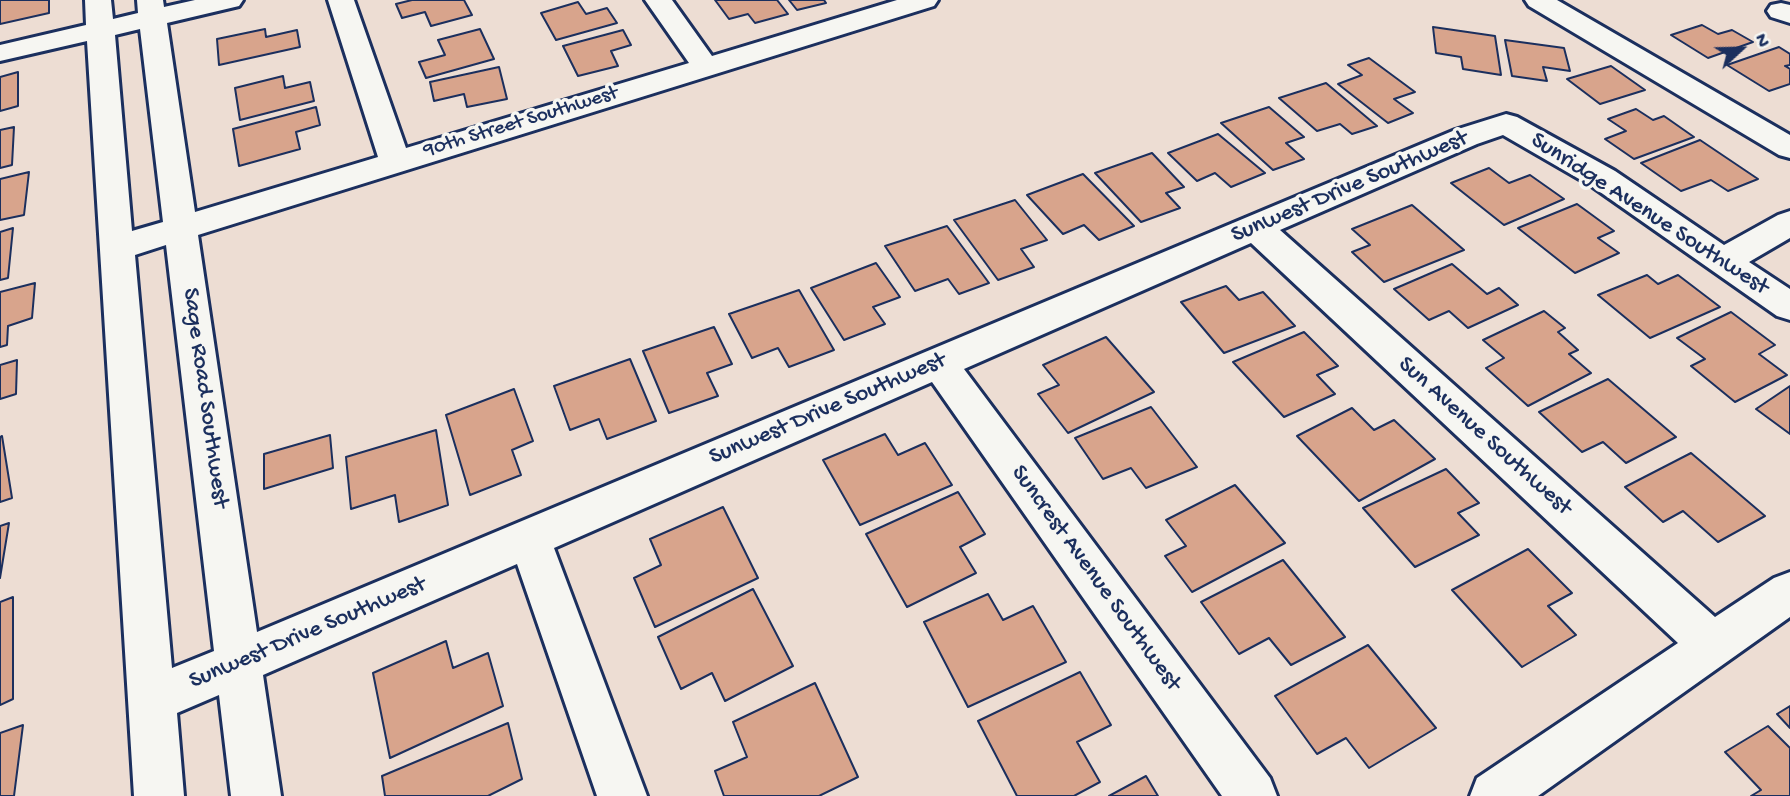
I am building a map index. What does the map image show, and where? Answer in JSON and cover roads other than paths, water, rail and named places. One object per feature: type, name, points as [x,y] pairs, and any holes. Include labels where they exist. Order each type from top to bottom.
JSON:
[{"type":"street","points":[[0,53],[99,15],[230,0]]},
{"type":"street","points":[[341,0],[395,161]]},
{"type":"street","points":[[658,0],[705,66]]},
{"type":"street","name":"90th Street Southwest","points":[[117,248],[925,0]]},
{"type":"street","points":[[1538,0],[1790,148]]},
{"type":"street","name":"Sage Road Southwest","points":[[152,9],[256,796]]},
{"type":"street","points":[[99,15],[159,796]]},
{"type":"street","name":"Sunwest Drive Southwest","points":[[152,700],[1466,137],[1506,124]]},
{"type":"street","name":"Sunridge Avenue Southwest","points":[[1506,124],[1604,180],[1790,307]]},
{"type":"street","points":[[1723,261],[1790,223]]},
{"type":"street","name":"Sun Avenue Southwest","points":[[1256,228],[1713,645]]},
{"type":"street","name":"Suncrest Avenue Southwest","points":[[938,362],[1252,796]]},
{"type":"street","points":[[530,540],[622,796]]},
{"type":"street","points":[[1495,796],[1790,592]]}]
